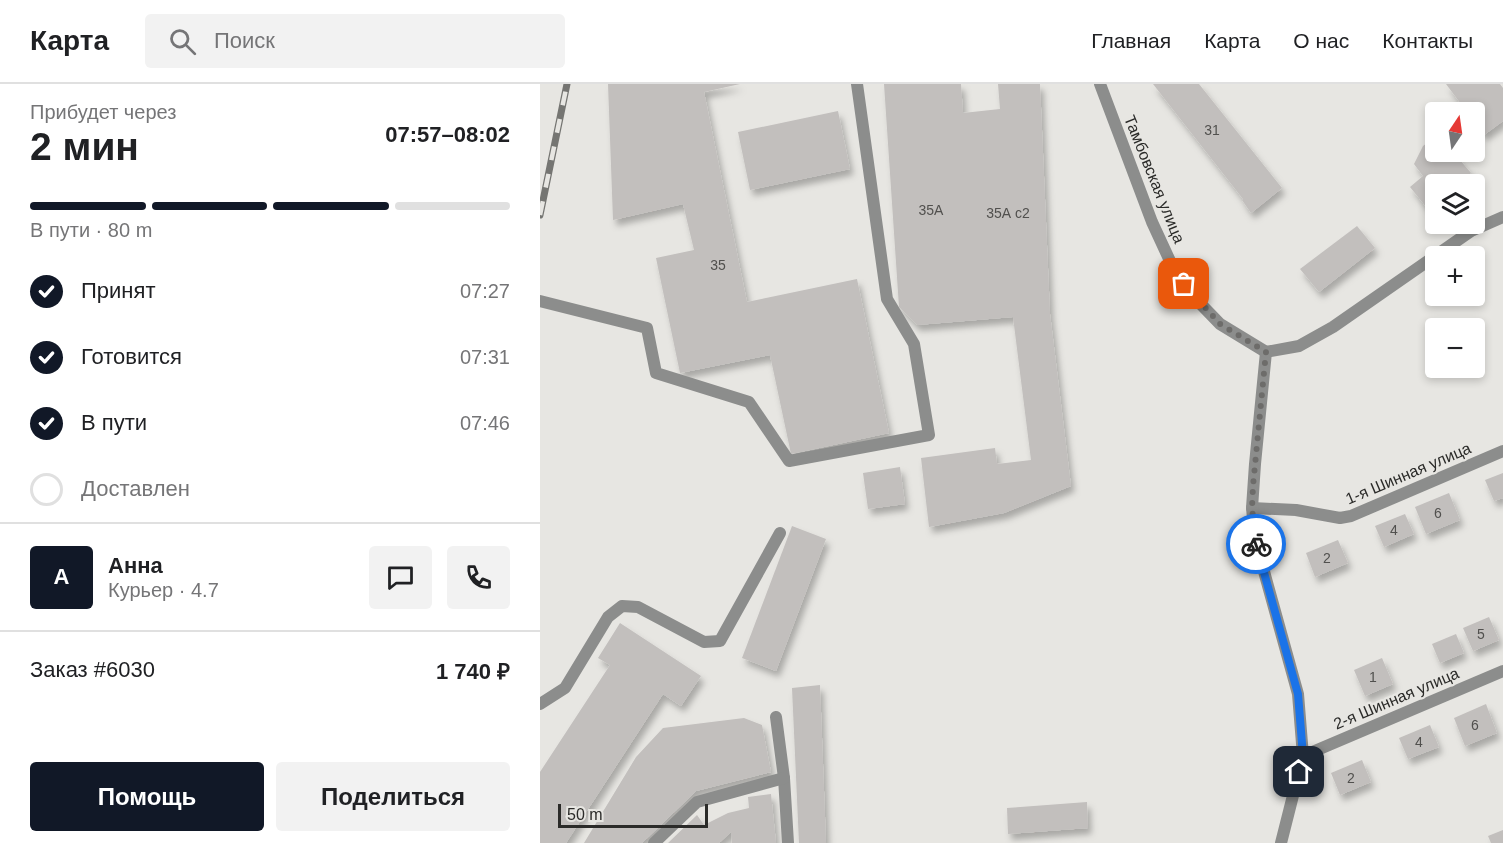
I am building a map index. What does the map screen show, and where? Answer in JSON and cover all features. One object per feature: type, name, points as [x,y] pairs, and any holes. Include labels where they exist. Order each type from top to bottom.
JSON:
[{"type":"street","points":[[540,300],[647,328],[656,373],[749,402],[789,460],[929,435],[914,344],[887,298],[857,84]]},
{"type":"street","name":"Тамбовская улица","points":[[1100,84],[1152,222],[1176,274],[1191,294],[1220,324],[1266,352]]},
{"type":"street","points":[[1281,843],[1303,756],[1298,694],[1255,539],[1252,508],[1266,352],[1299,346],[1333,327],[1471,231],[1503,217]]},
{"type":"street","name":"1-я Шинная улица","points":[[1252,508],[1296,510],[1340,518],[1352,516],[1503,451]]},
{"type":"street","points":[[540,704],[565,688],[608,617],[622,606],[638,607],[704,642],[720,641],[780,533]]},
{"type":"street","name":"2-я Шинная улица","points":[[1303,756],[1503,671]]},
{"type":"street","points":[[776,717],[784,778],[788,843]]},
{"type":"street","points":[[654,843],[697,802],[784,778]]},
{"type":"building","points":[[608,84],[740,84],[704,92],[747,302],[857,279],[889,433],[791,454],[770,355],[680,373],[656,258],[694,250],[683,204],[613,220]]},
{"type":"building","points":[[884,84],[961,84],[963,113],[1000,109],[998,84],[1040,84],[1050,314],[1071,486],[1004,513],[929,527],[921,458],[995,448],[997,464],[1031,460],[1013,317],[917,325],[899,307]]},
{"type":"building","points":[[1153,84],[1199,84],[1282,188],[1251,213],[1243,199]]},
{"type":"building","points":[[1446,84],[1500,84],[1503,88],[1503,121],[1485,134],[1485,102],[1460,102]]},
{"type":"building","points":[[838,111],[850,169],[750,190],[738,132]]},
{"type":"building","points":[[1425,144],[1425,162],[1462,162],[1471,173],[1425,174],[1425,206],[1410,187],[1423,176],[1414,164]]},
{"type":"building","points":[[1357,226],[1375,248],[1319,292],[1300,269]]},
{"type":"building","points":[[900,467],[905,504],[868,509],[863,473]]},
{"type":"building","points":[[1503,473],[1503,498],[1494,501],[1485,480]]},
{"type":"building","points":[[1449,493],[1460,520],[1426,534],[1415,507]]},
{"type":"building","points":[[1405,514],[1414,534],[1384,547],[1375,526]]},
{"type":"building","points":[[792,526],[826,539],[776,671],[742,658]]},
{"type":"building","points":[[1338,540],[1348,563],[1315,577],[1306,553]]},
{"type":"building","points":[[1489,617],[1499,640],[1473,651],[1463,628]]},
{"type":"building","points":[[620,623],[701,676],[681,706],[663,694],[566,843],[540,843],[540,772],[610,665],[598,658]]},
{"type":"building","points":[[1456,634],[1464,653],[1440,663],[1432,644]]},
{"type":"building","points":[[1382,658],[1393,684],[1365,696],[1354,670]]},
{"type":"building","points":[[820,685],[826,843],[799,843],[792,688]]},
{"type":"building","points":[[1486,704],[1497,733],[1465,746],[1454,718]]},
{"type":"building","points":[[744,718],[762,725],[771,772],[696,791],[642,843],[584,843],[636,757],[663,728]]},
{"type":"building","points":[[1430,725],[1439,747],[1408,759],[1399,738]]},
{"type":"building","points":[[1362,760],[1371,782],[1340,795],[1331,773]]},
{"type":"building","points":[[771,794],[776,843],[732,843],[731,832],[719,843],[668,843],[697,815],[704,825],[728,813],[749,808],[748,797]]},
{"type":"building","points":[[1087,802],[1088,828],[1008,834],[1007,808]]},
{"type":"building","points":[[1503,830],[1503,843],[1491,843],[1488,836]]},
{"type":"railway","points":[[540,215],[567,84]]},
{"type":"way so far","points":[[1184,284],[1220,324],[1266,352],[1253,486],[1252,508],[1256,544]]},
{"type":"route","points":[[1256,544],[1298,694],[1303,756],[1299,772]]}]
